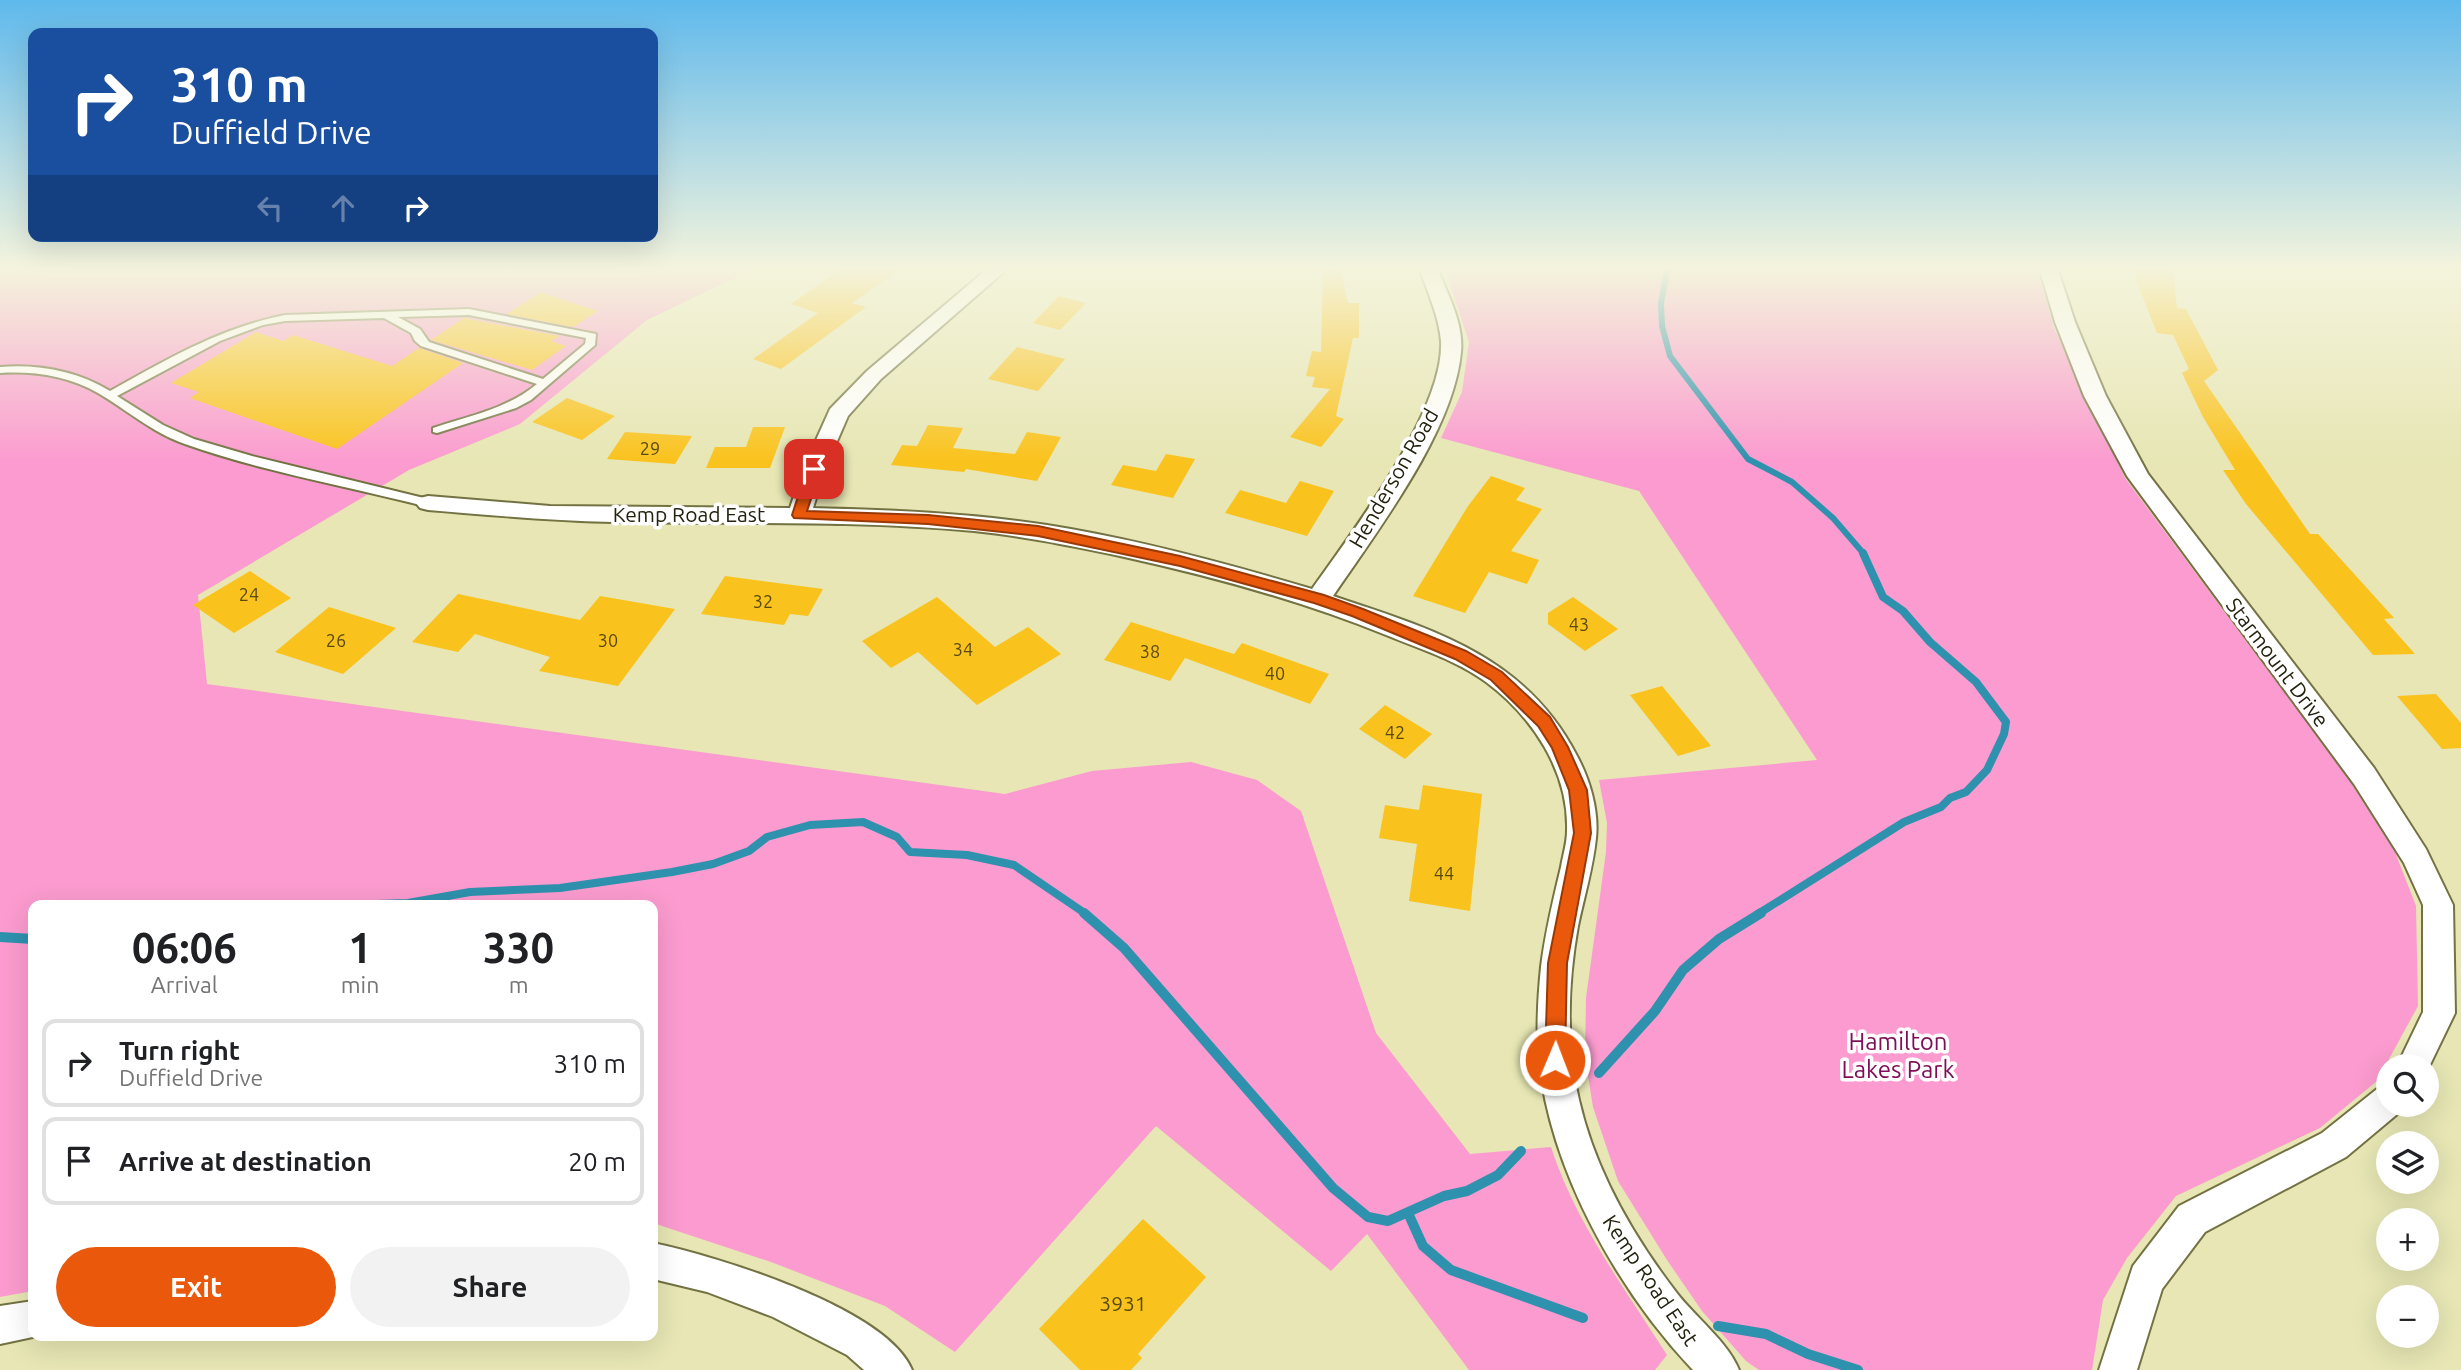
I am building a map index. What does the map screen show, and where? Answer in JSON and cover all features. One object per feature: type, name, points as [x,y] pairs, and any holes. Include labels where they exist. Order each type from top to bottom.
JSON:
[{"type":"street","points":[[799,515],[814,469],[838,414],[874,375],[922,334]]},
{"type":"street","name":"Henderson Road","points":[[1318,599],[1363,534],[1421,437],[1442,389],[1451,350],[1448,334]]},
{"type":"street","name":"Starmount Drive","points":[[2069,334],[2095,396],[2138,476],[2364,776],[2450,905],[2440,1013],[2419,1054]]},
{"type":"street","name":"Kemp Road East","points":[[428,503],[549,513],[799,515],[928,520],[1038,531],[1180,561],[1318,599],[1460,655],[1496,676],[1544,722],[1560,747],[1578,790],[1583,833],[1557,963],[1555,1060],[1566,1110],[1597,1198],[1633,1260],[1671,1315],[1701,1352],[1720,1370]]},
{"type":"street","points":[[2118,1370],[2146,1279],[2192,1219],[2334,1145],[2376,1111]]},
{"type":"street","points":[[658,1262],[770,1297],[861,1343],[893,1370]]},
{"type":"street","points":[[0,1325],[28,1321]]},
{"type":"lane","points":[[110,395],[224,334]]},
{"type":"lane","points":[[417,334],[425,344],[545,383]]},
{"type":"lane","points":[[438,430],[512,406],[545,383],[590,345],[592,336],[581,334]]},
{"type":"lane","points":[[0,370],[20,368],[45,371],[80,381],[110,395],[149,423],[186,441],[238,457],[354,482],[428,503]]},
{"type":"green space","points":[[0,334],[630,334],[520,424],[409,470],[198,595],[207,684],[1005,794],[1092,771],[1191,762],[1257,780],[1301,811],[1376,1033],[1470,1154],[1551,1147],[1573,1202],[1587,1228],[1667,1355],[1655,1370],[1469,1370],[1367,1234],[1331,1271],[1156,1126],[955,1352],[885,1306],[771,1262],[658,1225],[658,900],[28,900],[28,1292],[0,1297]]},
{"type":"green space","name":"Hamilton Lakes Park","points":[[1466,334],[2057,334],[2125,478],[2348,778],[2395,852],[2416,906],[2418,1006],[2392,1054],[2376,1054],[2376,1082],[2320,1128],[2176,1196],[2127,1258],[2103,1300],[2092,1370],[1759,1370],[1746,1361],[1702,1311],[1667,1260],[1618,1181],[1593,1107],[1585,1057],[1586,998],[1606,852],[1607,823],[1599,780],[1817,760],[1639,491],[1441,438],[1462,392],[1469,342]]},
{"type":"building","points":[[253,334],[283,341],[293,335],[392,366],[419,348],[463,363],[337,449],[190,398],[199,392],[171,383]]},
{"type":"building","points":[[440,334],[549,334],[560,336],[551,341],[566,346],[532,370],[431,340]]},
{"type":"building","points":[[788,334],[829,334],[781,369],[753,359]]},
{"type":"building","points":[[1321,334],[1359,334],[1359,338],[1353,338],[1336,416],[1344,419],[1321,447],[1290,437],[1330,389],[1312,387],[1315,377],[1306,376],[1312,351],[1321,352]]},
{"type":"building","points":[[2164,334],[2199,334],[2218,370],[2204,381],[2310,534],[2318,534],[2394,618],[2384,619],[2415,654],[2373,655],[2246,504],[2223,470],[2235,470],[2203,417],[2182,373],[2189,369],[2173,335]]},
{"type":"building","points":[[1017,347],[1065,359],[1038,391],[988,379]]},
{"type":"building","points":[[567,398],[615,416],[582,440],[532,422]]},
{"type":"building","points":[[928,425],[963,428],[953,448],[1015,454],[1027,432],[1061,437],[1037,481],[966,469],[964,472],[891,465],[902,445],[917,446]]},
{"type":"building","points":[[753,427],[785,427],[770,468],[706,468],[715,447],[746,447]]},
{"type":"building","points":[[625,432],[692,436],[675,464],[607,459]]},
{"type":"building","points":[[1166,454],[1195,459],[1173,498],[1111,485],[1123,465],[1156,471]]},
{"type":"building","points":[[1491,476],[1525,488],[1516,500],[1542,509],[1511,551],[1539,560],[1527,584],[1489,572],[1465,613],[1413,596],[1468,506]]},
{"type":"building","points":[[1300,481],[1334,491],[1307,536],[1225,513],[1240,490],[1286,503]]},
{"type":"building","points":[[250,571],[291,598],[234,633],[193,605]]},
{"type":"building","points":[[725,576],[823,589],[808,616],[790,614],[784,625],[701,614]]},
{"type":"building","points":[[458,594],[580,620],[600,596],[675,609],[618,686],[539,671],[550,657],[475,634],[458,652],[412,642]]},
{"type":"building","points":[[937,597],[995,647],[1028,627],[1061,654],[977,705],[918,652],[891,668],[862,641]]},
{"type":"building","points":[[1573,597],[1618,629],[1585,651],[1548,624],[1548,613]]},
{"type":"building","points":[[329,607],[396,628],[343,674],[275,652]]},
{"type":"building","points":[[1131,622],[1234,654],[1242,643],[1329,674],[1310,704],[1185,658],[1170,681],[1104,660]]},
{"type":"building","points":[[1662,686],[1711,746],[1678,756],[1630,695]]},
{"type":"building","points":[[2436,694],[2461,723],[2461,748],[2442,749],[2397,696]]},
{"type":"building","points":[[1385,705],[1432,734],[1405,759],[1359,729]]},
{"type":"building","points":[[1423,785],[1482,794],[1470,911],[1409,901],[1417,844],[1379,838],[1385,805],[1419,810]]},
{"type":"building","points":[[1143,1219],[1206,1277],[1138,1354],[1142,1358],[1131,1370],[1080,1370],[1039,1329]]},
{"type":"waterway","points":[[1664,334],[1670,356],[1748,459],[1792,482],[1833,518],[1864,554]]},
{"type":"waterway","points":[[1758,914],[1904,822],[1941,807],[1950,798],[1966,792],[1987,770],[2004,734],[2006,722],[1976,682],[1930,642],[1903,611],[1883,597],[1863,553]]},
{"type":"waterway","points":[[425,900],[470,892],[560,888],[672,872],[713,864],[749,851],[767,837],[810,825],[863,822],[897,837],[910,852],[967,855],[1014,865],[1086,914]]},
{"type":"waterway","points":[[1084,913],[1124,948],[1333,1188],[1368,1217],[1388,1221],[1444,1196],[1467,1191],[1498,1175],[1521,1151]]},
{"type":"waterway","points":[[1599,1073],[1655,1011],[1683,970],[1719,939],[1761,913]]},
{"type":"waterway","points":[[0,937],[28,939]]},
{"type":"waterway","points":[[1408,1213],[1423,1246],[1451,1270],[1583,1318]]},
{"type":"waterway","points":[[1718,1326],[1766,1334],[1808,1354],[1858,1370]]},
{"type":"route","points":[[814,469],[799,515],[928,520],[1038,531],[1180,561],[1357,612],[1460,655],[1496,676],[1522,698],[1544,722],[1560,747],[1578,790],[1583,833],[1557,963],[1555,1060]]}]
